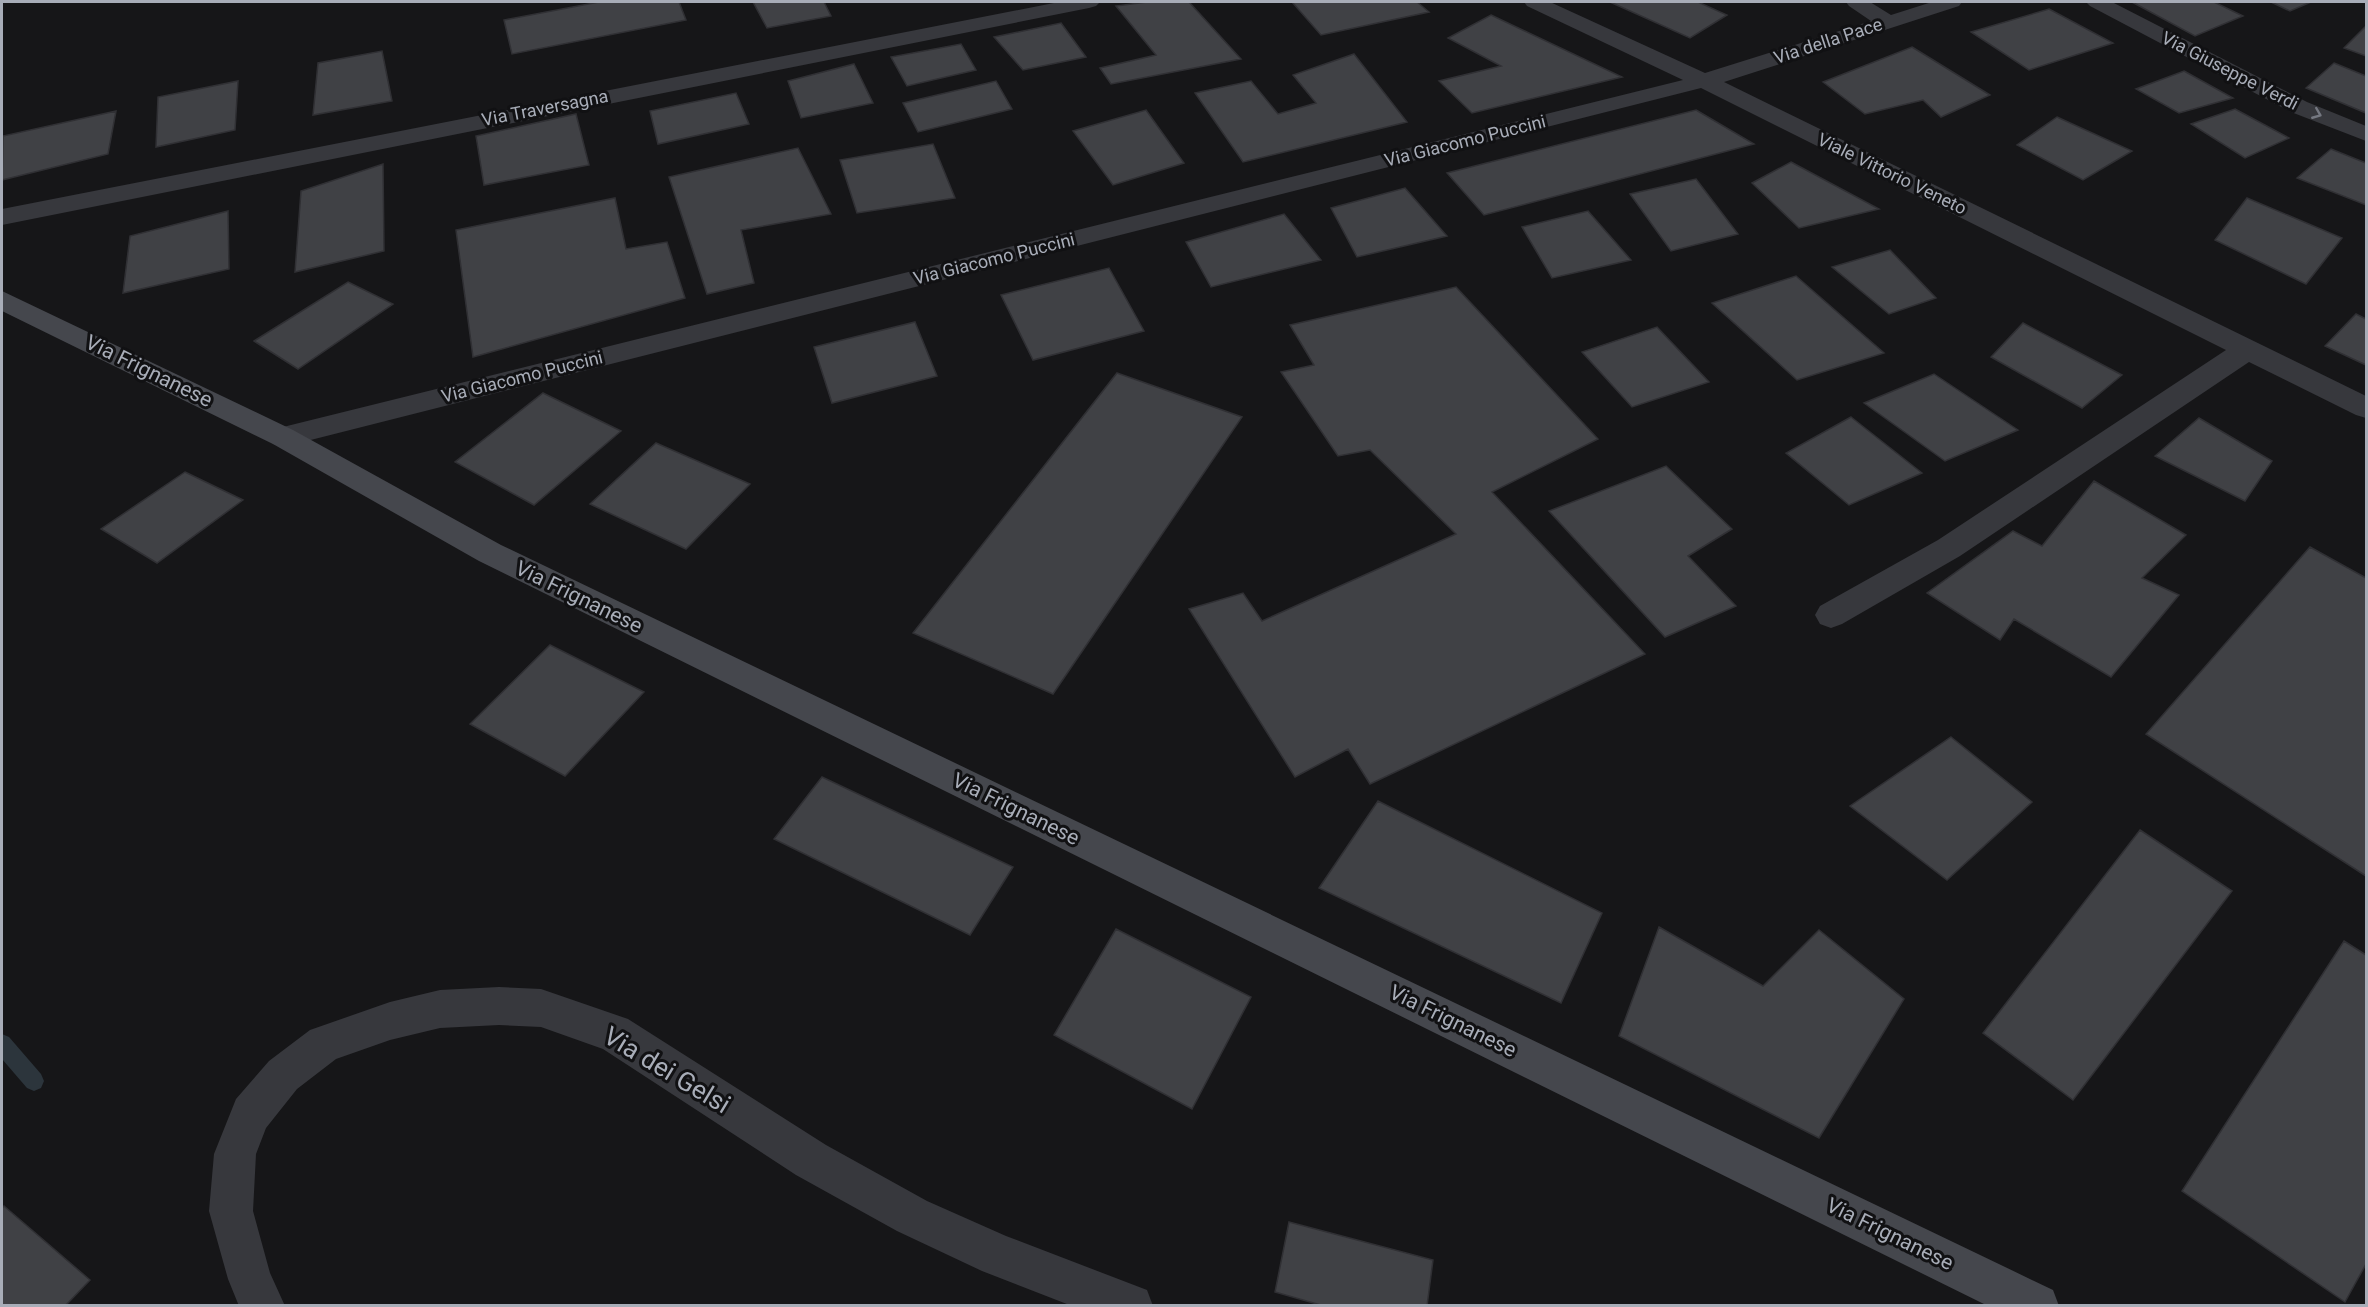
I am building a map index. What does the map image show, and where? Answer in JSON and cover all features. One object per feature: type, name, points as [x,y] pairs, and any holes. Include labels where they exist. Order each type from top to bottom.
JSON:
[{"type":"main road","name":"Via Frignanese","points":[[2,300],[283,437],[489,554],[2037,1305]]},
{"type":"street","name":"Via Traversagna","points":[[2,217],[1089,2]]},
{"type":"street","name":"Viale Vittorio Veneto","points":[[1533,2],[1704,81],[2367,408]]},
{"type":"street","points":[[1856,2],[1888,22]]},
{"type":"street","name":"Via della Pace","points":[[1704,81],[1952,2]]},
{"type":"street","name":"Via Giuseppe Verdi","points":[[2097,2],[2300,107],[2367,134]]},
{"type":"street","name":"Via Giacomo Puccini","points":[[283,437],[1704,81]]},
{"type":"street","points":[[1831,615],[1949,548],[2248,349]]},
{"type":"street","name":"Via dei Gelsi","points":[[263,1305],[250,1279],[231,1211],[235,1154],[251,1114],[283,1075],[324,1044],[390,1022],[440,1009],[499,1006],[541,1008],[614,1033],[811,1161],[912,1216],[998,1255],[1131,1305]]},
{"type":"building","points":[[599,2],[679,2],[686,20],[512,54],[504,20]]},
{"type":"building","points":[[753,2],[824,2],[831,16],[767,28]]},
{"type":"building","points":[[1147,2],[1189,2],[1241,59],[1111,84],[1100,68],[1156,55],[1116,6]]},
{"type":"building","points":[[1292,2],[1417,2],[1429,12],[1321,35]]},
{"type":"building","points":[[1610,2],[1698,2],[1727,15],[1690,38]]},
{"type":"building","points":[[2132,2],[2214,2],[2243,16],[2195,36]]},
{"type":"building","points":[[2271,2],[2311,2],[2290,11]]},
{"type":"building","points":[[2049,9],[2113,43],[2029,70],[1971,32]]},
{"type":"building","points":[[1491,15],[1622,77],[1472,113],[1439,81],[1501,66],[1448,38]]},
{"type":"building","points":[[1061,23],[1086,57],[1023,70],[994,37]]},
{"type":"building","points":[[2366,26],[2366,56],[2344,48]]},
{"type":"building","points":[[961,44],[976,70],[907,86],[891,57]]},
{"type":"building","points":[[1912,47],[1990,95],[1941,117],[1923,100],[1865,114],[1823,82]]},
{"type":"building","points":[[382,51],[392,101],[313,115],[318,63]]},
{"type":"building","points":[[1354,54],[1407,122],[1243,162],[1195,93],[1251,81],[1278,114],[1316,103],[1293,75]]},
{"type":"building","points":[[2334,63],[2366,76],[2366,113],[2306,88]]},
{"type":"building","points":[[854,64],[873,103],[801,118],[788,81]]},
{"type":"building","points":[[2184,71],[2233,98],[2179,113],[2136,89]]},
{"type":"building","points":[[238,81],[235,130],[156,147],[158,97]]},
{"type":"building","points":[[996,81],[1012,109],[918,132],[903,103]]},
{"type":"building","points":[[736,93],[749,124],[658,144],[650,111]]},
{"type":"building","points":[[2235,109],[2289,138],[2245,158],[2191,124]]},
{"type":"building","points":[[1146,110],[1184,163],[1113,185],[1073,131]]},
{"type":"building","points":[[1696,110],[1754,144],[1484,215],[1447,173]]},
{"type":"building","points":[[116,111],[108,154],[2,180],[3,136]]},
{"type":"building","points":[[576,114],[589,165],[484,185],[476,136]]},
{"type":"building","points":[[2057,117],[2132,151],[2083,180],[2017,145]]},
{"type":"building","points":[[933,144],[955,198],[857,213],[840,160]]},
{"type":"building","points":[[798,148],[831,214],[741,230],[754,283],[707,294],[669,177]]},
{"type":"building","points":[[2331,149],[2366,163],[2366,205],[2297,178]]},
{"type":"building","points":[[1791,162],[1879,209],[1799,228],[1752,183]]},
{"type":"building","points":[[383,164],[384,251],[295,272],[301,191]]},
{"type":"building","points":[[1696,179],[1738,234],[1671,251],[1630,194]]},
{"type":"building","points":[[1405,188],[1447,236],[1357,257],[1331,208]]},
{"type":"building","points":[[615,198],[626,249],[667,242],[685,298],[473,357],[456,230]]},
{"type":"building","points":[[2247,198],[2342,238],[2306,284],[2215,240]]},
{"type":"building","points":[[228,211],[229,269],[123,293],[130,236]]},
{"type":"building","points":[[1588,211],[1631,260],[1552,278],[1522,227]]},
{"type":"building","points":[[1284,214],[1321,260],[1211,287],[1186,242]]},
{"type":"building","points":[[1890,250],[1936,298],[1889,314],[1832,267]]},
{"type":"building","points":[[1109,268],[1144,331],[1033,360],[1001,295]]},
{"type":"building","points":[[1796,276],[1884,353],[1797,380],[1712,303]]},
{"type":"building","points":[[348,282],[393,304],[298,369],[254,341]]},
{"type":"building","points":[[1456,287],[1598,439],[1492,492],[1645,654],[1370,784],[1348,749],[1295,777],[1189,609],[1243,593],[1262,621],[1456,534],[1370,450],[1338,456],[1281,372],[1314,365],[1290,325]]},
{"type":"building","points":[[2356,314],[2366,319],[2366,365],[2325,346]]},
{"type":"building","points":[[915,322],[937,376],[832,403],[814,347]]},
{"type":"building","points":[[2023,323],[2122,375],[2082,408],[1991,357]]},
{"type":"building","points":[[1657,327],[1709,382],[1632,407],[1582,352]]},
{"type":"building","points":[[1117,373],[1242,417],[1053,694],[913,633]]},
{"type":"building","points":[[1934,374],[2018,430],[1945,461],[1864,403]]},
{"type":"building","points":[[543,393],[621,431],[534,505],[455,462]]},
{"type":"building","points":[[1851,417],[1922,473],[1849,505],[1786,453]]},
{"type":"building","points":[[2199,418],[2272,461],[2245,501],[2155,456]]},
{"type":"building","points":[[656,443],[750,484],[686,549],[590,504]]},
{"type":"building","points":[[1666,466],[1732,529],[1688,556],[1736,606],[1665,637],[1549,511]]},
{"type":"building","points":[[185,472],[243,500],[157,563],[101,529]]},
{"type":"building","points":[[2094,481],[2186,535],[2142,578],[2179,595],[2111,677],[2014,619],[2000,640],[1927,593],[2013,531],[2042,546]]},
{"type":"building","points":[[2310,547],[2366,578],[2366,876],[2146,734]]},
{"type":"building","points":[[550,645],[644,692],[565,776],[470,724]]},
{"type":"building","points":[[1951,737],[2032,802],[1947,880],[1850,806]]},
{"type":"building","points":[[822,777],[1013,867],[970,935],[774,839]]},
{"type":"building","points":[[1378,801],[1602,913],[1561,1003],[1319,888]]},
{"type":"building","points":[[2140,830],[2232,891],[2073,1100],[1983,1033]]},
{"type":"building","points":[[1659,927],[1763,986],[1819,930],[1904,999],[1819,1138],[1619,1036]]},
{"type":"building","points":[[1116,929],[1251,997],[1192,1109],[1054,1035]]},
{"type":"building","points":[[2344,941],[2366,955],[2366,1264],[2345,1302],[2182,1191]]},
{"type":"building","points":[[4,1206],[90,1280],[65,1306],[2,1306],[2,1208]]},
{"type":"building","points":[[1289,1222],[1433,1260],[1427,1306],[1324,1306],[1275,1292]]},
{"type":"waterway","points":[[2,1044],[34,1081]]}]
